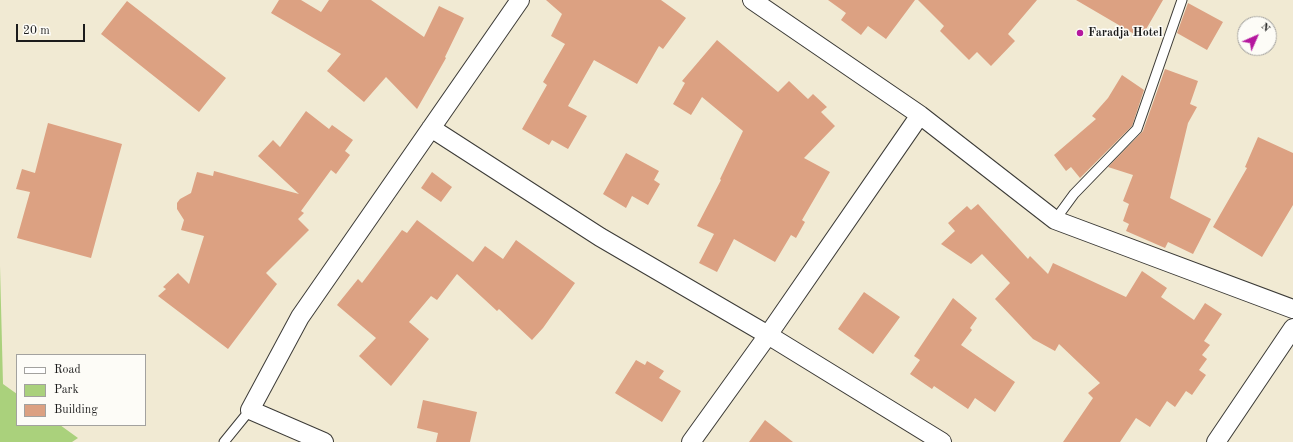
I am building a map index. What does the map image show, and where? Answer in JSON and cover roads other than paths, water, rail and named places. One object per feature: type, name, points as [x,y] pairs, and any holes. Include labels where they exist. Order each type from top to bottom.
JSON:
[{"type":"street","points":[[324,442],[250,410],[300,317],[520,0]]},
{"type":"street","points":[[752,0],[920,115],[1055,220],[1293,309]]},
{"type":"street","points":[[691,442],[768,335],[920,115]]},
{"type":"street","points":[[431,128],[600,237],[768,335],[942,442]]},
{"type":"street","points":[[1216,442],[1293,328]]},
{"type":"lane","points":[[1055,220],[1074,194],[1137,129],[1182,0]]},
{"type":"lane","points":[[224,442],[250,410]]},
{"type":"place","name":"Faradja Hotel","points":[[1080,33]]}]
